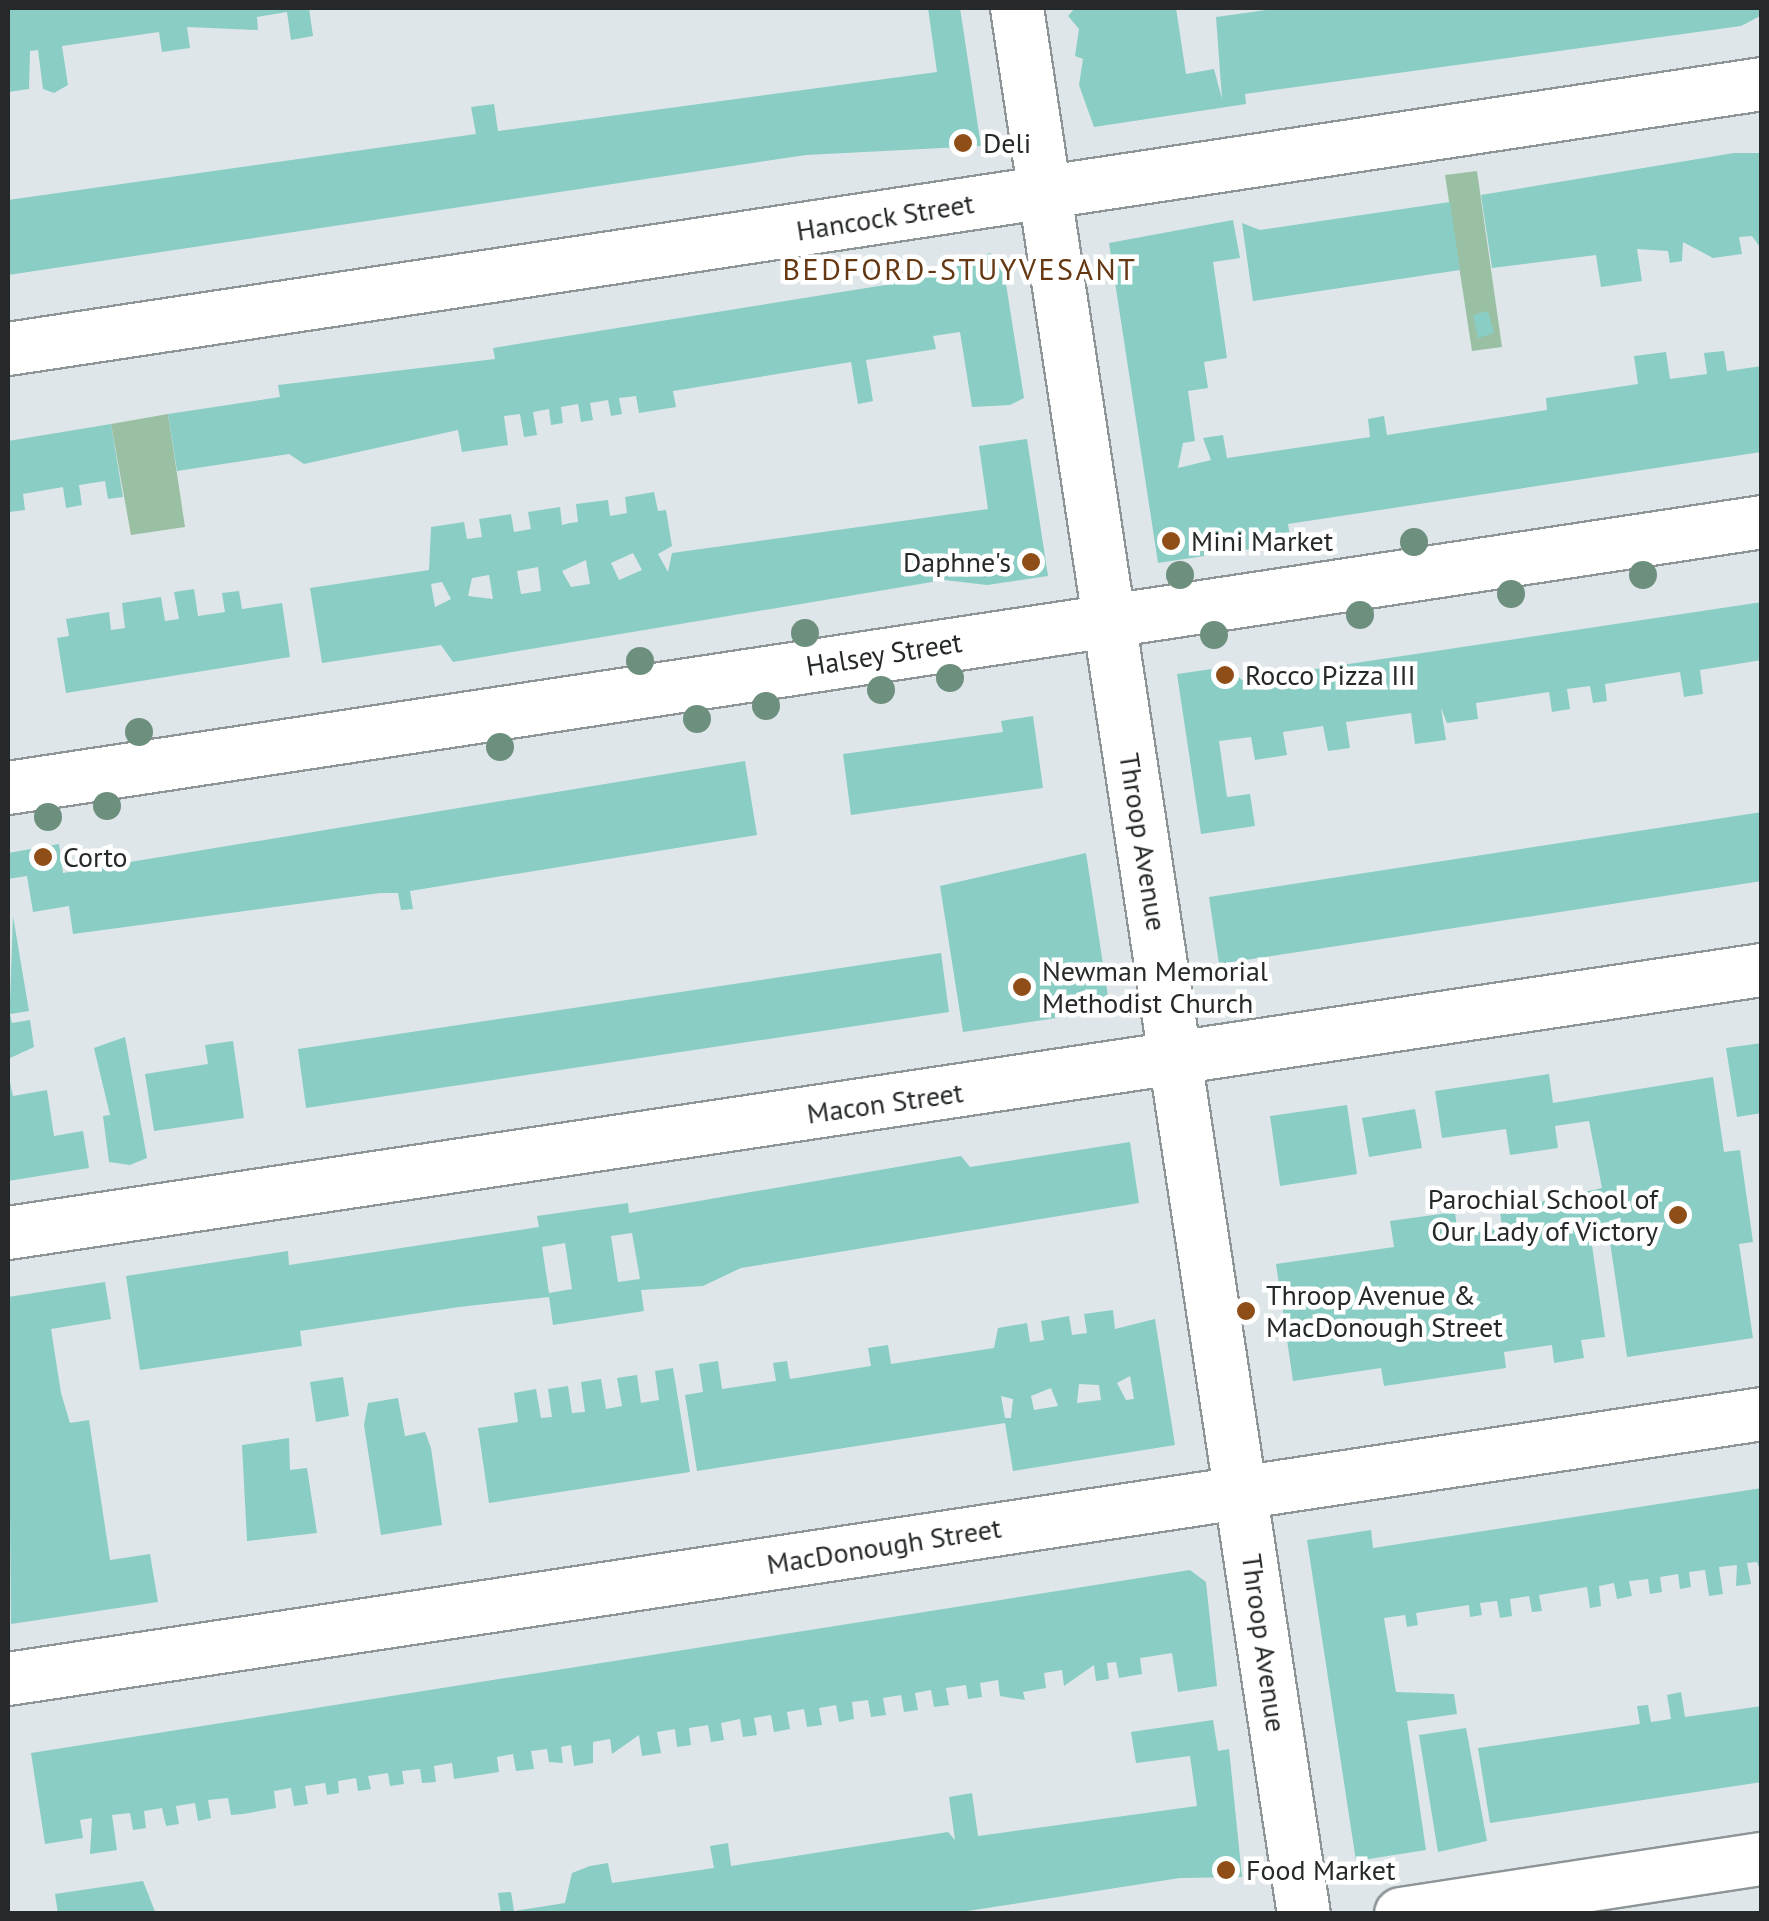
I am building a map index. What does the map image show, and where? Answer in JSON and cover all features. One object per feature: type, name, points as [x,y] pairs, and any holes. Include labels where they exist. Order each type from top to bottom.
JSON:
[{"type":"street","name":"Throop Avenue","points":[[1017,8],[1304,1914]]},
{"type":"street","name":"Hancock Street","points":[[8,349],[1762,84]]},
{"type":"street","name":"Halsey Street","points":[[8,788],[1762,522]]},
{"type":"street","name":"Macon Street","points":[[8,1233],[1762,970]]},
{"type":"street","name":"MacDonough Street","points":[[8,1679],[1762,1414]]},
{"type":"street","points":[[1401,1914],[1762,1859]]},
{"type":"green space","points":[[1477,171],[1502,347],[1472,351],[1445,175]]},
{"type":"green space","points":[[168,414],[185,527],[131,535],[111,424]]},
{"type":"building","points":[[8,8],[309,8],[313,36],[291,40],[287,12],[257,17],[258,30],[187,27],[190,48],[162,52],[159,32],[62,46],[68,85],[54,93],[43,89],[38,50],[30,51],[29,89],[8,92]]},
{"type":"building","points":[[928,8],[960,8],[981,146],[806,155],[8,275],[8,200],[476,134],[471,107],[494,104],[498,131],[937,72]]},
{"type":"building","points":[[1075,8],[1176,8],[1186,74],[1214,69],[1222,99],[1216,17],[1281,8],[1762,8],[1762,15],[1741,26],[1245,94],[1246,104],[1094,127],[1079,85],[1083,59],[1075,56],[1079,29],[1068,16]]},
{"type":"building","points":[[1734,153],[1762,153],[1762,250],[1752,236],[1739,237],[1742,254],[1713,258],[1683,242],[1682,261],[1670,263],[1668,251],[1637,249],[1642,281],[1601,287],[1596,255],[1492,268],[1481,195]]},
{"type":"building","points":[[1450,202],[1460,270],[1253,301],[1242,223],[1260,230]]},
{"type":"building","points":[[1233,220],[1240,258],[1213,262],[1227,358],[1204,362],[1208,388],[1188,391],[1195,441],[1183,443],[1178,468],[1211,460],[1203,438],[1223,435],[1227,458],[1370,437],[1368,419],[1384,416],[1387,435],[1547,410],[1546,398],[1638,384],[1634,356],[1666,352],[1670,379],[1707,374],[1704,353],[1724,351],[1727,371],[1762,366],[1761,452],[1288,524],[1291,543],[1158,563],[1109,243]]},
{"type":"building","points":[[990,253],[1003,265],[1024,398],[1010,405],[972,407],[960,332],[933,336],[936,349],[866,360],[873,401],[858,404],[851,362],[673,391],[676,407],[639,413],[636,396],[619,398],[622,414],[611,416],[608,400],[590,403],[593,420],[581,422],[578,404],[561,407],[563,423],[551,425],[549,409],[533,412],[537,435],[524,437],[520,414],[504,416],[508,445],[462,452],[458,430],[304,464],[289,454],[177,471],[168,414],[280,397],[278,385],[495,359],[493,348],[910,281]]},
{"type":"building","points":[[1488,311],[1494,333],[1478,338],[1473,315]]},
{"type":"building","points":[[111,424],[123,497],[108,499],[105,481],[79,485],[82,505],[66,508],[63,487],[23,494],[25,510],[9,512],[8,441]]},
{"type":"building","points":[[1027,439],[1048,576],[987,585],[944,580],[453,662],[441,645],[322,663],[310,588],[429,570],[431,527],[464,522],[467,539],[482,537],[479,519],[511,514],[514,532],[531,529],[528,512],[560,507],[562,525],[578,522],[576,504],[608,500],[610,516],[627,513],[625,497],[654,492],[658,511],[666,510],[672,546],[658,554],[668,572],[672,553],[988,509],[979,446]],"holes":[[[633,553],[642,570],[619,580],[611,563]],[[586,560],[590,584],[571,587],[562,571]],[[538,567],[541,591],[521,594],[517,571]],[[489,575],[493,599],[468,596],[472,578]],[[442,582],[451,599],[435,607],[431,584]]]},
{"type":"building","points":[[194,589],[198,616],[225,612],[222,593],[239,591],[242,609],[282,603],[290,657],[66,693],[57,638],[69,636],[66,619],[109,612],[111,630],[125,628],[122,603],[161,597],[165,621],[179,619],[174,592]]},
{"type":"building","points":[[1762,602],[1762,660],[1700,670],[1703,694],[1684,697],[1680,672],[1605,684],[1607,701],[1593,703],[1590,686],[1567,689],[1570,709],[1552,712],[1549,692],[1476,703],[1478,719],[1447,723],[1441,708],[1446,740],[1415,744],[1411,713],[1346,722],[1350,748],[1328,751],[1323,726],[1283,732],[1287,755],[1255,760],[1251,737],[1219,741],[1227,797],[1250,794],[1255,826],[1201,834],[1177,674],[1226,667],[1242,680]]},
{"type":"building","points":[[1033,716],[1043,788],[851,815],[843,754],[1003,732],[1001,721]]},
{"type":"building","points":[[745,761],[757,835],[410,891],[413,909],[401,910],[398,893],[380,893],[73,934],[69,906],[33,912],[27,876],[8,879],[8,853],[59,844],[63,873]]},
{"type":"building","points":[[1762,812],[1762,881],[1219,964],[1209,897]]},
{"type":"building","points":[[1086,853],[1110,1010],[963,1032],[940,886]]},
{"type":"building","points":[[13,916],[29,1011],[10,1014],[12,1023],[30,1020],[34,1047],[8,1059]]},
{"type":"building","points":[[941,953],[949,1012],[306,1108],[298,1049]]},
{"type":"building","points":[[125,1037],[147,1158],[130,1165],[109,1162],[103,1116],[110,1115],[94,1048]]},
{"type":"building","points":[[233,1041],[244,1118],[154,1131],[145,1074],[208,1064],[205,1045]]},
{"type":"building","points":[[1762,1043],[1762,1113],[1737,1117],[1726,1048]]},
{"type":"building","points":[[8,1073],[13,1096],[47,1090],[54,1136],[83,1131],[89,1168],[8,1181]]},
{"type":"building","points":[[1549,1074],[1553,1103],[1713,1077],[1724,1152],[1740,1150],[1753,1242],[1739,1244],[1753,1338],[1627,1357],[1610,1242],[1592,1245],[1605,1337],[1581,1340],[1584,1358],[1554,1363],[1552,1345],[1504,1352],[1506,1368],[1384,1386],[1381,1368],[1293,1381],[1276,1264],[1394,1247],[1390,1221],[1455,1212],[1458,1235],[1502,1228],[1500,1211],[1602,1188],[1589,1121],[1555,1126],[1558,1148],[1510,1155],[1506,1129],[1442,1138],[1435,1091]]},
{"type":"building","points":[[1347,1105],[1357,1174],[1280,1186],[1270,1116]]},
{"type":"building","points":[[1415,1109],[1422,1148],[1369,1157],[1362,1118]]},
{"type":"building","points":[[1130,1142],[1139,1203],[741,1268],[703,1286],[641,1290],[644,1311],[553,1325],[549,1297],[459,1307],[300,1331],[302,1346],[140,1370],[126,1276],[288,1251],[289,1265],[539,1227],[537,1216],[628,1203],[629,1213],[961,1156],[970,1167]],"holes":[[[632,1233],[640,1279],[618,1282],[611,1236]],[[565,1243],[572,1289],[549,1293],[542,1247]]]},
{"type":"building","points":[[105,1282],[111,1319],[51,1329],[61,1393],[70,1423],[89,1420],[110,1560],[150,1554],[158,1602],[11,1624],[8,1297]]},
{"type":"building","points":[[1113,1310],[1115,1329],[1155,1319],[1175,1445],[1013,1471],[1005,1423],[697,1471],[685,1395],[703,1392],[699,1364],[718,1361],[722,1389],[776,1381],[773,1363],[787,1361],[790,1379],[871,1366],[868,1348],[888,1345],[891,1364],[994,1348],[998,1328],[1027,1323],[1030,1342],[1044,1340],[1041,1321],[1069,1316],[1072,1335],[1087,1333],[1084,1314]],"holes":[[[1130,1376],[1134,1399],[1126,1400],[1117,1383]],[[1079,1384],[1099,1385],[1101,1400],[1077,1403]],[[1051,1388],[1058,1406],[1034,1410],[1031,1396]],[[1001,1396],[1013,1399],[1011,1418],[1005,1418]]]},
{"type":"building","points":[[673,1368],[690,1472],[489,1503],[478,1428],[518,1422],[514,1393],[536,1389],[541,1418],[552,1417],[548,1389],[568,1386],[572,1413],[585,1412],[581,1382],[601,1379],[606,1409],[622,1406],[617,1378],[637,1375],[641,1403],[659,1400],[655,1371]]},
{"type":"building","points":[[343,1377],[349,1416],[316,1422],[310,1382]]},
{"type":"building","points":[[398,1398],[405,1436],[425,1432],[431,1448],[442,1525],[381,1535],[364,1425],[368,1403]]},
{"type":"building","points":[[289,1438],[290,1470],[307,1468],[317,1533],[247,1541],[242,1445]]},
{"type":"building","points":[[1762,1488],[1762,1575],[1757,1562],[1747,1563],[1751,1584],[1736,1586],[1737,1565],[1719,1567],[1723,1594],[1709,1596],[1705,1570],[1689,1572],[1691,1587],[1680,1589],[1678,1574],[1660,1577],[1662,1592],[1650,1594],[1648,1579],[1629,1581],[1632,1596],[1617,1599],[1614,1583],[1599,1586],[1601,1606],[1590,1608],[1587,1587],[1539,1595],[1542,1611],[1532,1612],[1529,1596],[1510,1599],[1512,1616],[1500,1618],[1497,1601],[1480,1603],[1482,1615],[1470,1617],[1469,1605],[1416,1613],[1418,1625],[1407,1627],[1405,1615],[1384,1618],[1396,1692],[1454,1694],[1457,1714],[1407,1721],[1426,1850],[1356,1861],[1307,1540],[1371,1530],[1373,1548]]},
{"type":"building","points":[[1190,1570],[1206,1582],[1217,1686],[1178,1692],[1172,1653],[1140,1658],[1142,1674],[1119,1678],[1116,1662],[1107,1663],[1109,1679],[1096,1681],[1094,1665],[1064,1686],[1062,1670],[1044,1673],[1046,1688],[1023,1692],[1025,1700],[1000,1696],[998,1680],[980,1683],[982,1697],[968,1699],[966,1685],[946,1688],[949,1705],[934,1707],[931,1690],[915,1693],[918,1710],[904,1712],[901,1695],[883,1698],[886,1715],[871,1717],[868,1700],[852,1702],[854,1719],[839,1722],[836,1705],[819,1708],[822,1725],[807,1727],[804,1709],[787,1712],[790,1729],[774,1732],[771,1715],[754,1718],[757,1735],[743,1737],[740,1719],[721,1723],[724,1740],[711,1742],[708,1725],[689,1728],[691,1745],[677,1747],[675,1729],[657,1732],[661,1753],[642,1756],[639,1735],[612,1754],[610,1739],[593,1742],[593,1763],[574,1766],[571,1745],[561,1747],[563,1763],[549,1762],[547,1749],[531,1751],[534,1769],[516,1771],[513,1754],[497,1757],[499,1772],[454,1779],[452,1763],[434,1766],[436,1782],[422,1783],[420,1769],[402,1771],[404,1784],[390,1786],[388,1773],[368,1776],[371,1789],[358,1791],[356,1778],[338,1781],[339,1793],[327,1795],[325,1783],[305,1786],[308,1804],[294,1806],[291,1788],[274,1791],[276,1808],[243,1814],[231,1815],[228,1798],[208,1800],[211,1818],[198,1821],[195,1803],[176,1806],[179,1824],[166,1826],[162,1808],[144,1811],[146,1828],[133,1830],[130,1813],[112,1815],[117,1850],[90,1854],[92,1818],[80,1820],[83,1838],[45,1844],[31,1753]]},
{"type":"building","points":[[1681,1692],[1685,1717],[1762,1706],[1762,1782],[1490,1823],[1478,1748],[1640,1724],[1637,1706],[1648,1705],[1651,1722],[1671,1719],[1667,1695]]},
{"type":"building","points":[[1213,1720],[1218,1751],[1229,1749],[1242,1877],[1180,1878],[948,1914],[501,1914],[498,1893],[511,1892],[514,1911],[565,1903],[572,1873],[590,1866],[608,1863],[612,1883],[714,1868],[710,1846],[728,1843],[731,1866],[948,1832],[955,1840],[949,1797],[972,1793],[978,1836],[1197,1806],[1190,1756],[1136,1763],[1131,1732]]},
{"type":"building","points":[[1466,1728],[1487,1841],[1438,1852],[1419,1735]]},
{"type":"building","points":[[143,1881],[156,1914],[58,1914],[55,1894]]},
{"type":"place","name":"Deli","points":[[963,143]]},
{"type":"place","name":"Mini Market","points":[[1171,541]]},
{"type":"place","name":"Daphne's","points":[[1031,562]]},
{"type":"place","name":"Rocco Pizza III","points":[[1225,675]]},
{"type":"place","name":"Corto","points":[[43,857]]},
{"type":"place","name":"Newman Memorial Methodist Church","points":[[1022,987]]},
{"type":"place","name":"Parochial School of Our Lady of Victory","points":[[1678,1215]]},
{"type":"place","name":"Throop Avenue & MacDonough Street","points":[[1246,1311]]},
{"type":"place","name":"Food Market","points":[[1226,1870]]},
{"type":"district","name":"BEDFORD-STUYVESANT","points":[[960,269]]}]
